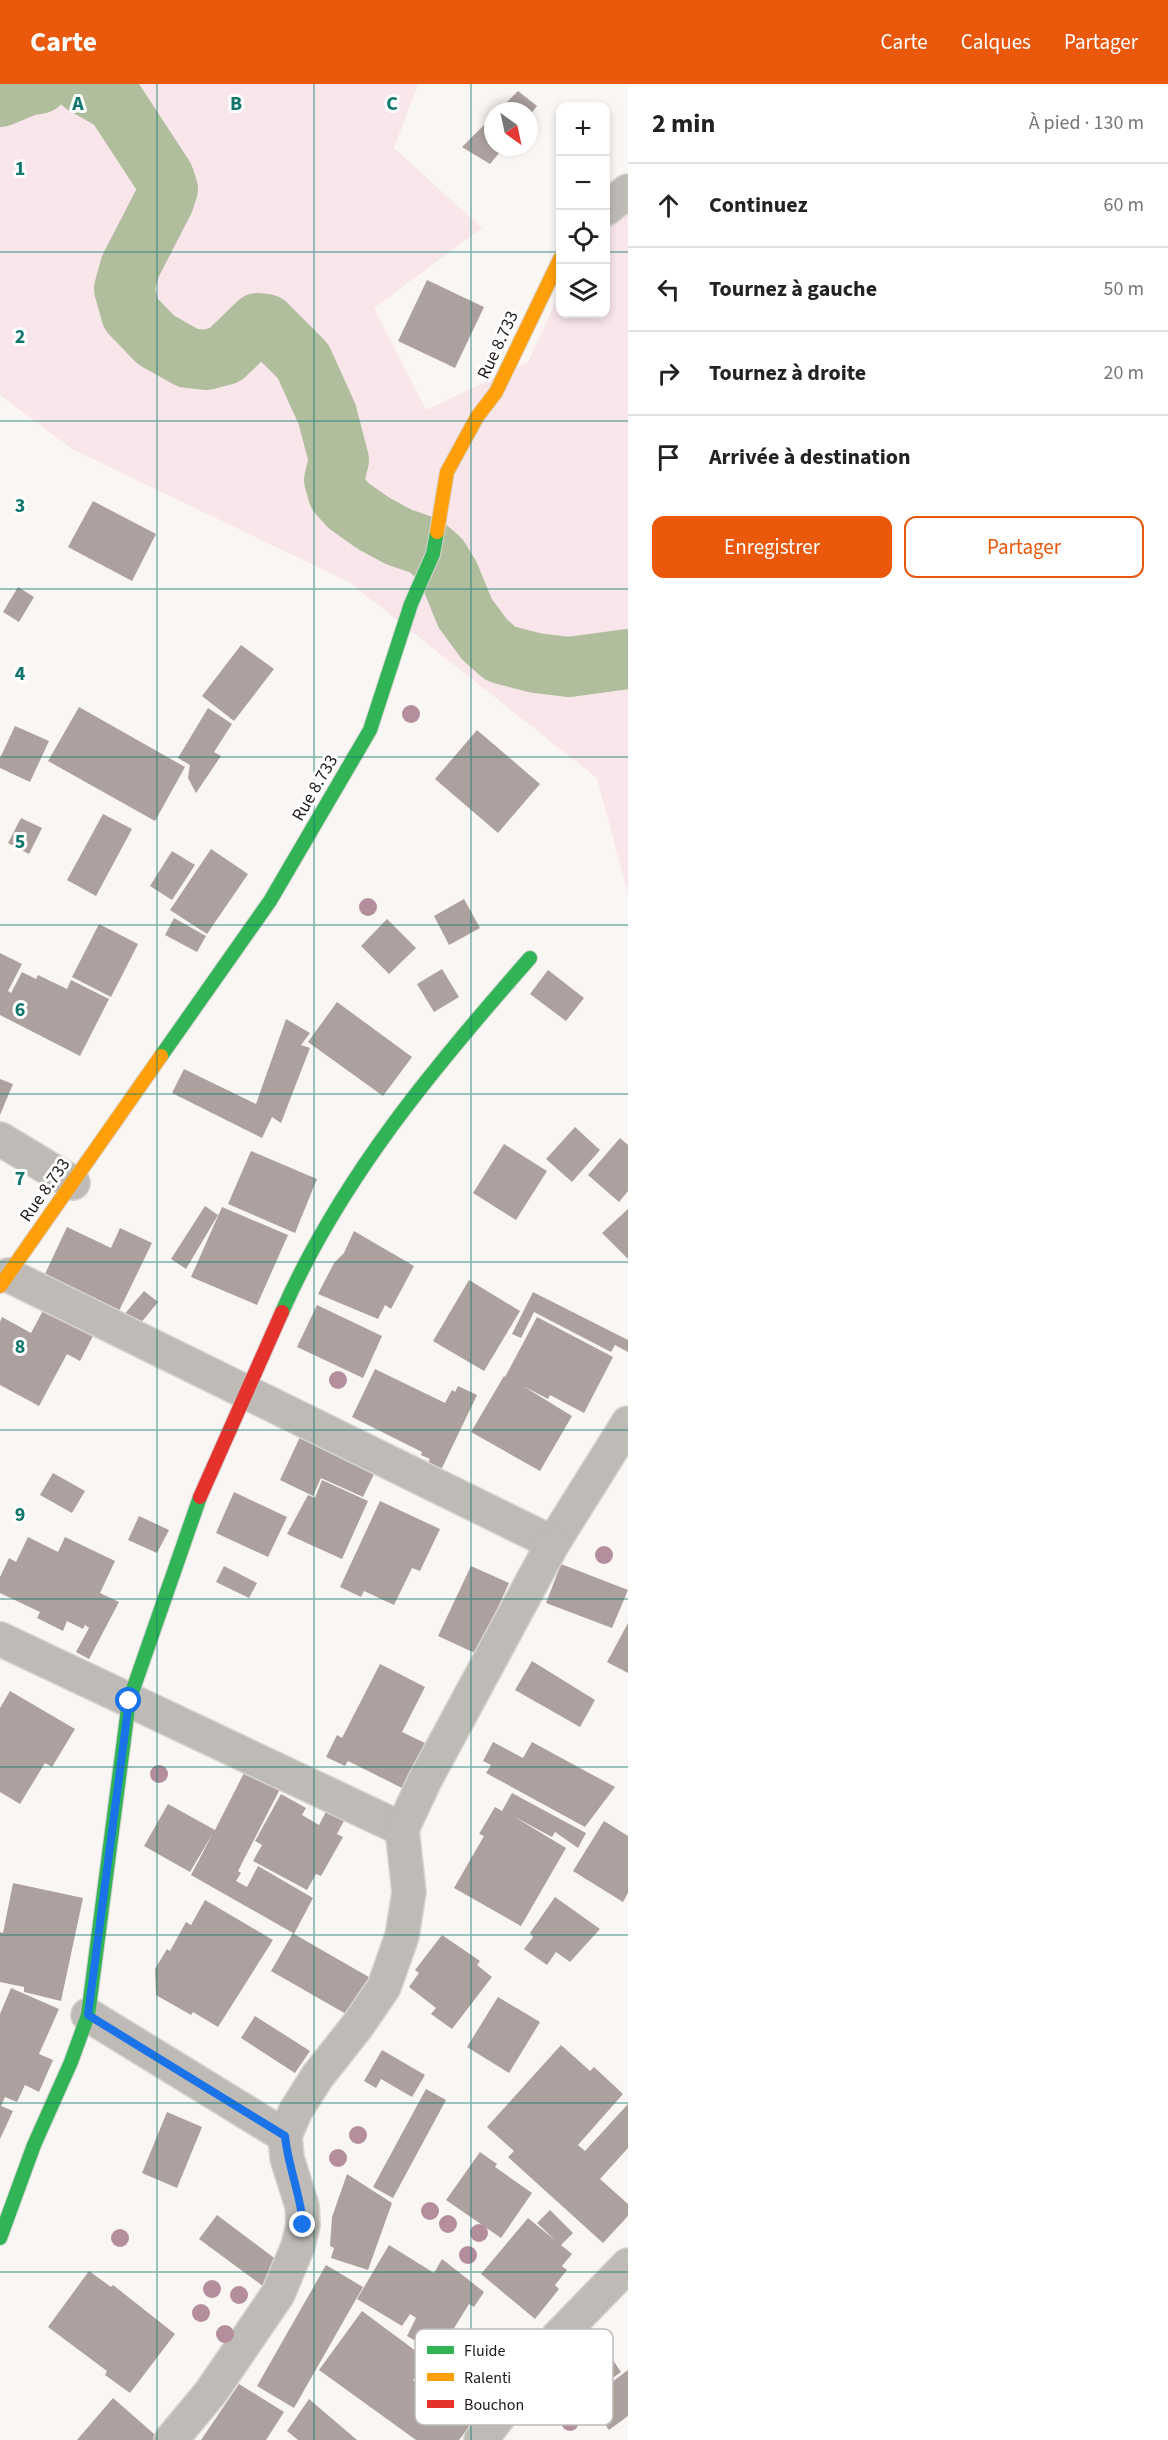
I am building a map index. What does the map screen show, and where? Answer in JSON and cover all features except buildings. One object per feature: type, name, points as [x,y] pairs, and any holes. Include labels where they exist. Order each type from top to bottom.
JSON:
[{"type":"street","points":[[610,206],[628,191]]},
{"type":"street","name":"Rue 8.733","points":[[4,1280],[270,901],[370,730],[411,604],[433,554],[447,472],[477,417],[496,392],[522,334],[558,264]]},
{"type":"street","points":[[0,2238],[34,2145],[71,2062],[88,2015],[129,1701],[194,1510],[285,1305],[326,1223],[380,1142],[450,1049],[530,958]]},
{"type":"street","points":[[0,1139],[73,1183]]},
{"type":"street","points":[[4,1280],[246,1393],[553,1543]]},
{"type":"street","points":[[171,2440],[211,2392],[278,2294],[298,2246],[303,2225],[302,2206],[287,2158],[285,2136],[295,2112],[317,2077],[358,2025],[384,1987],[402,1936],[409,1893],[402,1829],[425,1780],[553,1543],[628,1423]]},
{"type":"street","points":[[0,1639],[402,1829]]},
{"type":"street","points":[[88,2015],[285,2136]]},
{"type":"street","points":[[566,2329],[628,2265]]},
{"type":"street","points":[[481,2440],[492,2425]]},
{"type":"shaded area","points":[[0,84],[418,84],[394,148],[482,228],[374,308],[426,410],[528,362],[556,302],[556,318],[610,318],[610,223],[628,209],[628,894],[597,778],[349,582],[72,449],[0,395]]},
{"type":"waterway","points":[[0,97],[27,86],[39,84]]},
{"type":"waterway","points":[[83,84],[115,102],[164,177],[168,189],[130,267],[124,289],[131,314],[156,340],[188,358],[206,360],[225,355],[258,323],[266,324],[303,361],[327,414],[339,460],[334,480],[338,494],[349,506],[373,523],[399,537],[425,546],[439,558],[450,576],[465,613],[485,640],[501,654],[536,663],[569,667],[628,659]]},
{"type":"traffic: fast","points":[[161,1056],[270,901],[370,730],[411,604],[433,554],[437,532]]},
{"type":"traffic: fast","points":[[282,1312],[332,1215],[361,1170],[459,1040],[530,958]]},
{"type":"traffic: fast","points":[[0,2238],[34,2145],[71,2062],[88,2015],[129,1701],[200,1497]]},
{"type":"traffic: slow","points":[[437,532],[447,472],[477,417],[496,392],[558,264]]},
{"type":"traffic: slow","points":[[0,1286],[161,1056]]},
{"type":"traffic: jam","points":[[200,1497],[282,1312]]},
{"type":"route","points":[[129,1701],[88,2015],[285,2136],[287,2158],[302,2206],[303,2225]]}]
